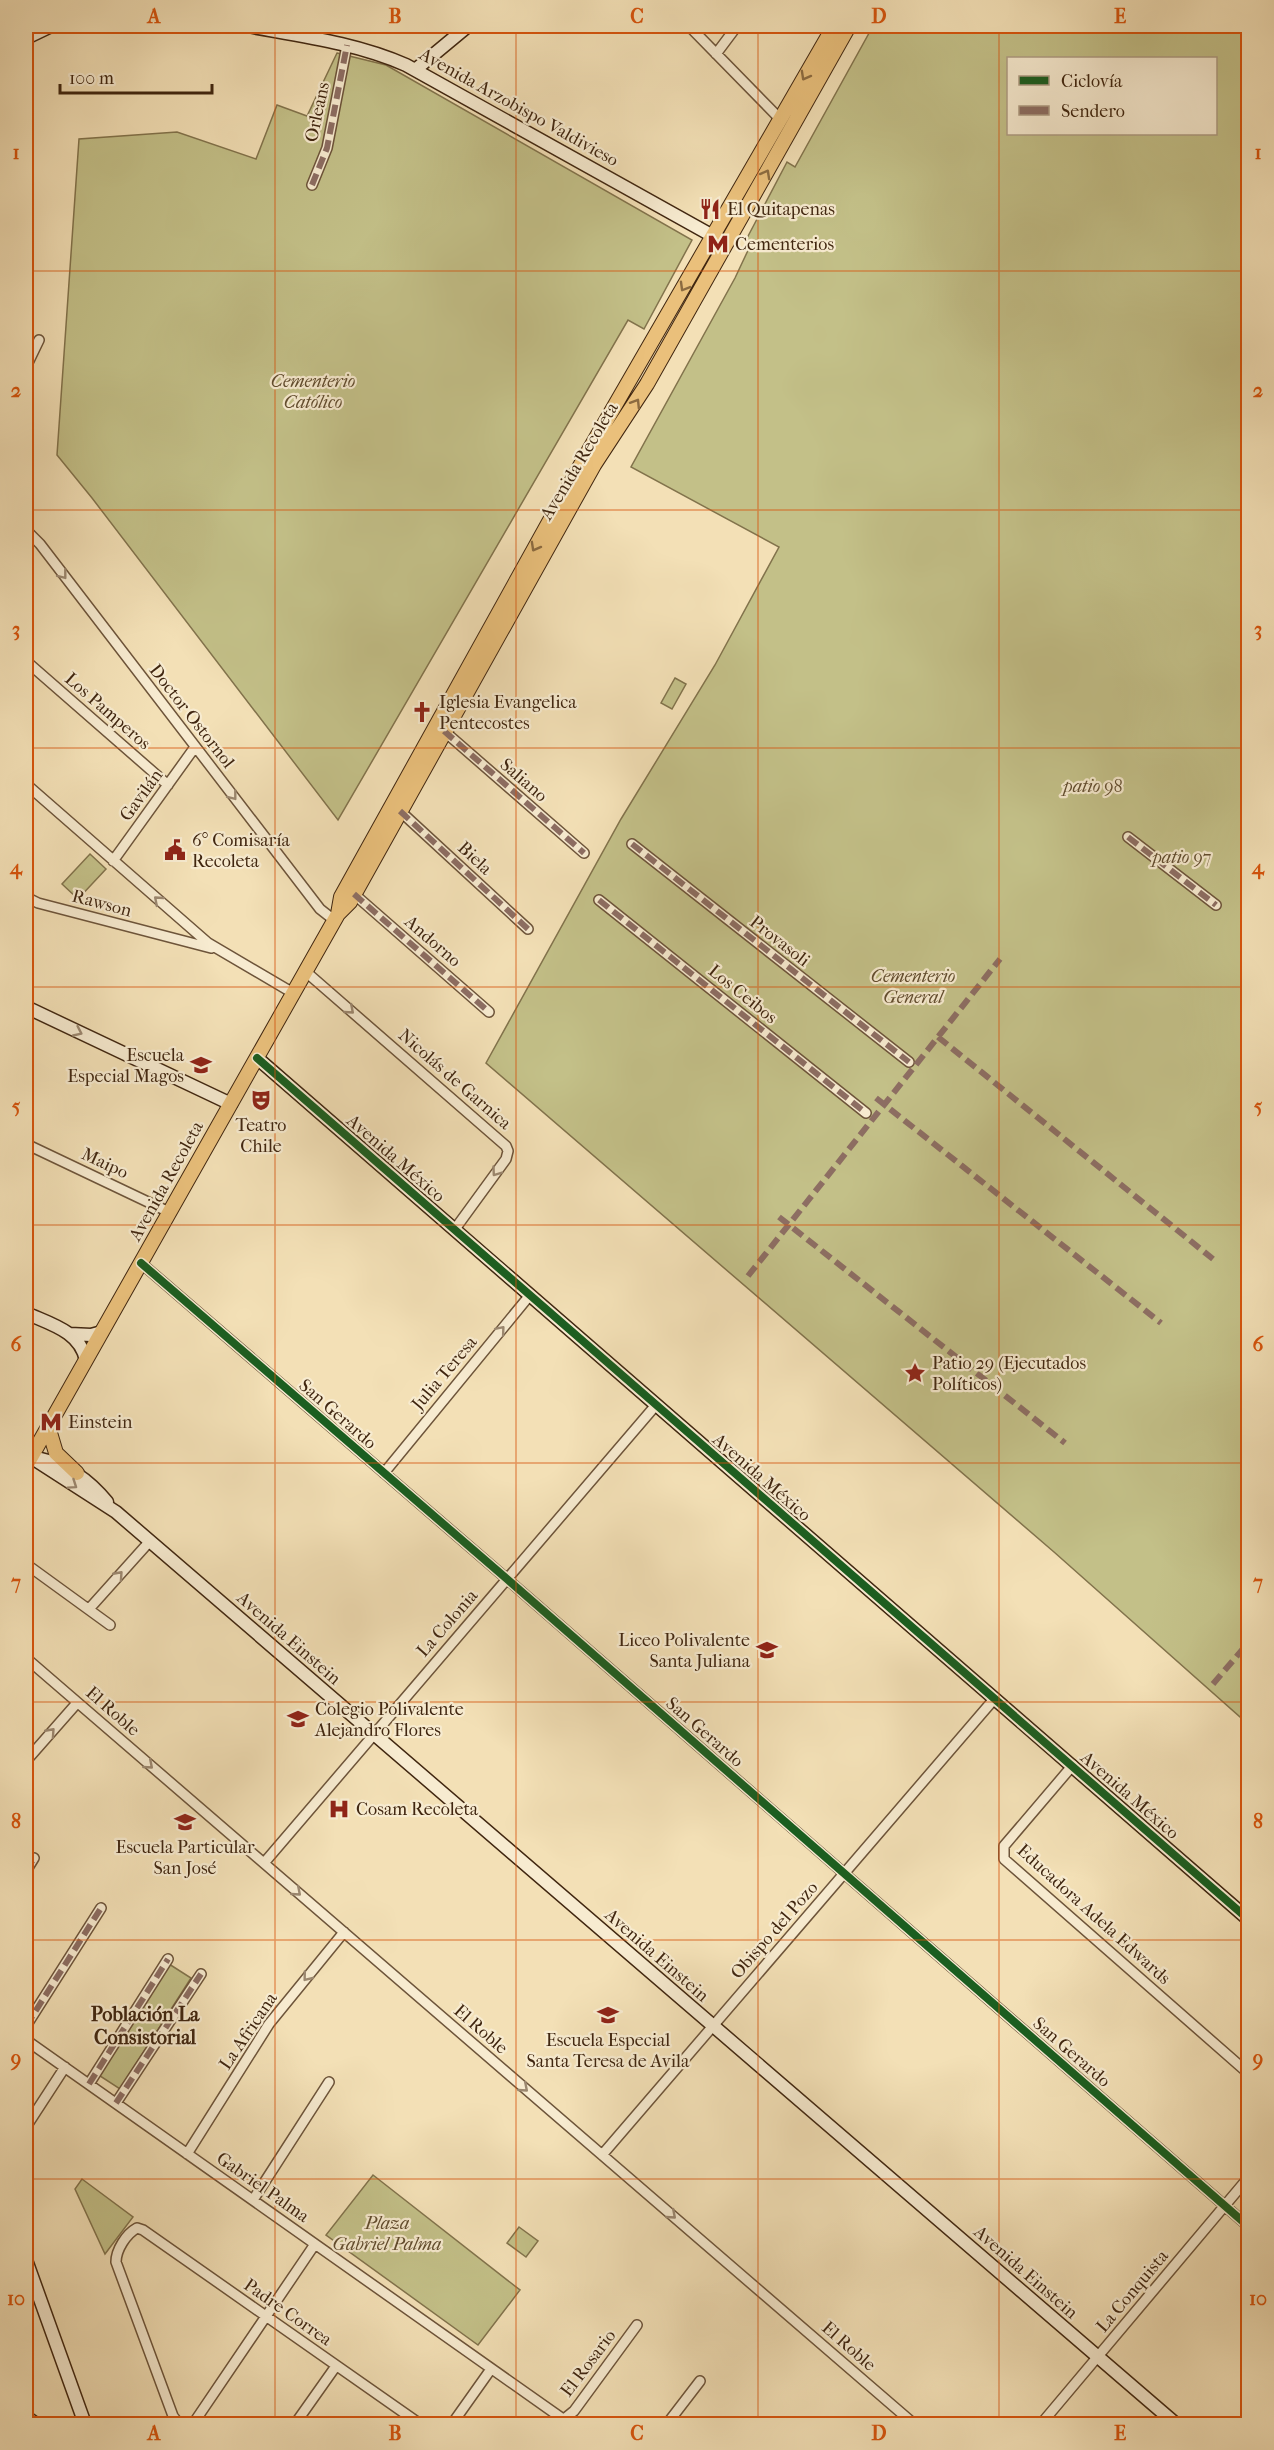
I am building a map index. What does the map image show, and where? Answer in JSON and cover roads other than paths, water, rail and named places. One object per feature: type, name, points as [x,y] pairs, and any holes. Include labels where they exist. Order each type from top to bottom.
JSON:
[{"type":"main road","points":[[26,29],[30,26]]},
{"type":"main road","points":[[26,38],[51,26]]},
{"type":"main road","name":"Avenida Arzobispo Valdivieso","points":[[247,26],[347,45],[384,56],[415,70],[727,244]]},
{"type":"main road","points":[[415,70],[468,26]]},
{"type":"main road","name":"Avenida Recoleta","points":[[336,917],[341,897],[430,734],[584,459],[834,26]]},
{"type":"main road","name":"Avenida Recoleta","points":[[27,1459],[102,1332],[336,917],[354,894],[594,465],[638,399],[849,26]]},
{"type":"main road","points":[[26,1007],[231,1104]]},
{"type":"main road","name":"Avenida México","points":[[257,1058],[1248,1919]]},
{"type":"main road","points":[[26,1313],[70,1334],[78,1341],[86,1360]]},
{"type":"main road","points":[[70,1334],[91,1335],[102,1332]]},
{"type":"main road","points":[[48,1426],[56,1453],[76,1473]]},
{"type":"main road","name":"Avenida Einstein","points":[[27,1459],[53,1462],[76,1473],[94,1487],[116,1512],[373,1735],[1176,2424]]},
{"type":"main road","name":"Avenida Einstein","points":[[27,1459],[116,1512]]},
{"type":"main road","points":[[26,2260],[29,2283],[85,2424]]},
{"type":"main road","points":[[26,2417],[36,2424]]},
{"type":"street","points":[[688,26],[781,120]]},
{"type":"street","points":[[716,54],[737,26]]},
{"type":"street","name":"Orleans","points":[[312,184],[327,148],[347,45]]},
{"type":"street","points":[[26,367],[39,340]]},
{"type":"street","name":"Doctor Ostornol","points":[[26,530],[40,544],[320,909],[336,917]]},
{"type":"street","name":"Los Pamperos","points":[[26,661],[168,785]]},
{"type":"street","name":"Saliano","points":[[444,731],[584,853]]},
{"type":"street","name":"Gavilán","points":[[113,861],[195,747]]},
{"type":"street","points":[[26,784],[180,920],[219,951],[293,993]]},
{"type":"street","name":"Biela","points":[[400,811],[528,929]]},
{"type":"street","points":[[1128,837],[1216,905]]},
{"type":"street","name":"Provasoli","points":[[632,844],[909,1062]]},
{"type":"street","name":"Andorno","points":[[354,894],[489,1012]]},
{"type":"street","name":"Rawson","points":[[26,897],[38,903],[219,951]]},
{"type":"street","name":"Los Ceibos","points":[[599,900],[866,1113]]},
{"type":"street","points":[[170,938],[180,920]]},
{"type":"street","name":"Nicolás de Garnica","points":[[305,972],[506,1146],[508,1151],[506,1159],[455,1229]]},
{"type":"street","name":"Maipo","points":[[26,1144],[170,1212]]},
{"type":"street","name":"San Gerardo","points":[[141,1263],[507,1579],[1248,2226]]},
{"type":"street","name":"Julia Teresa","points":[[384,1473],[530,1295]]},
{"type":"street","name":"La Colonia","points":[[264,1863],[656,1405]]},
{"type":"street","points":[[89,1609],[150,1541]]},
{"type":"street","points":[[26,1564],[110,1625]]},
{"type":"street","name":"El Roble","points":[[26,1658],[914,2424]]},
{"type":"street","name":"Obispo del Pozo","points":[[602,2155],[995,1698]]},
{"type":"street","points":[[26,1761],[77,1703]]},
{"type":"street","name":"Educadora Adela Edwards","points":[[1073,1765],[1004,1846],[1004,1859],[1248,2073]]},
{"type":"street","points":[[26,1871],[34,1858]]},
{"type":"street","points":[[26,2025],[101,1908]]},
{"type":"street","name":"La Africana","points":[[187,2154],[270,2024],[344,1932]]},
{"type":"street","points":[[89,2084],[168,1959]]},
{"type":"street","points":[[116,2103],[201,1974]]},
{"type":"street","name":"Gabriel Palma","points":[[26,2040],[564,2423]]},
{"type":"street","points":[[26,2127],[65,2067]]},
{"type":"street","points":[[253,2200],[329,2082]]},
{"type":"street","name":"La Conquista","points":[[1041,2424],[1248,2178]]},
{"type":"street","name":"Padre Correa","points":[[179,2424],[173,2416],[116,2262],[118,2251],[131,2231],[137,2228],[420,2424]]},
{"type":"street","points":[[192,2424],[315,2244]]},
{"type":"street","name":"El Rosario","points":[[564,2423],[637,2325]]},
{"type":"street","points":[[295,2424],[336,2366]]},
{"type":"street","points":[[452,2424],[491,2369]]},
{"type":"street","points":[[667,2424],[700,2381]]},
{"type":"place","name":"El Quitapenas","points":[[710,209]]},
{"type":"place","name":"Cementerios","points":[[718,244]]},
{"type":"place","name":"Iglesia Evangelica Pentecostes","points":[[422,712]]},
{"type":"place","name":"6° Comisaría Recoleta","points":[[175,850]]},
{"type":"place","name":"Escuela Especial Magos","points":[[201,1065]]},
{"type":"place","name":"Teatro Chile","points":[[261,1100]]},
{"type":"place","name":"Patio 29 (Ejecutados Políticos)","points":[[915,1373]]},
{"type":"place","name":"Einstein","points":[[51,1422]]},
{"type":"place","name":"Liceo Polivalente Santa Juliana","points":[[767,1650]]},
{"type":"place","name":"Colegio Polivalente Alejandro Flores","points":[[298,1719]]},
{"type":"place","name":"Cosam Recoleta","points":[[339,1809]]},
{"type":"place","name":"Escuela Particular San José","points":[[185,1822]]},
{"type":"place","name":"Escuela Especial Santa Teresa de Avila","points":[[608,2015]]},
{"type":"district","name":"Población La Consistorial","points":[[145,2026]]},
{"type":"park label","name":"Cementerio Católico","points":[[313,391]]},
{"type":"park label","name":"patio 98","points":[[1093,786]]},
{"type":"park label","name":"patio 97","points":[[1182,857]]},
{"type":"park label","name":"Cementerio General","points":[[913,986]]},
{"type":"park label","name":"Plaza Gabriel Palma","points":[[387,2233]]}]
